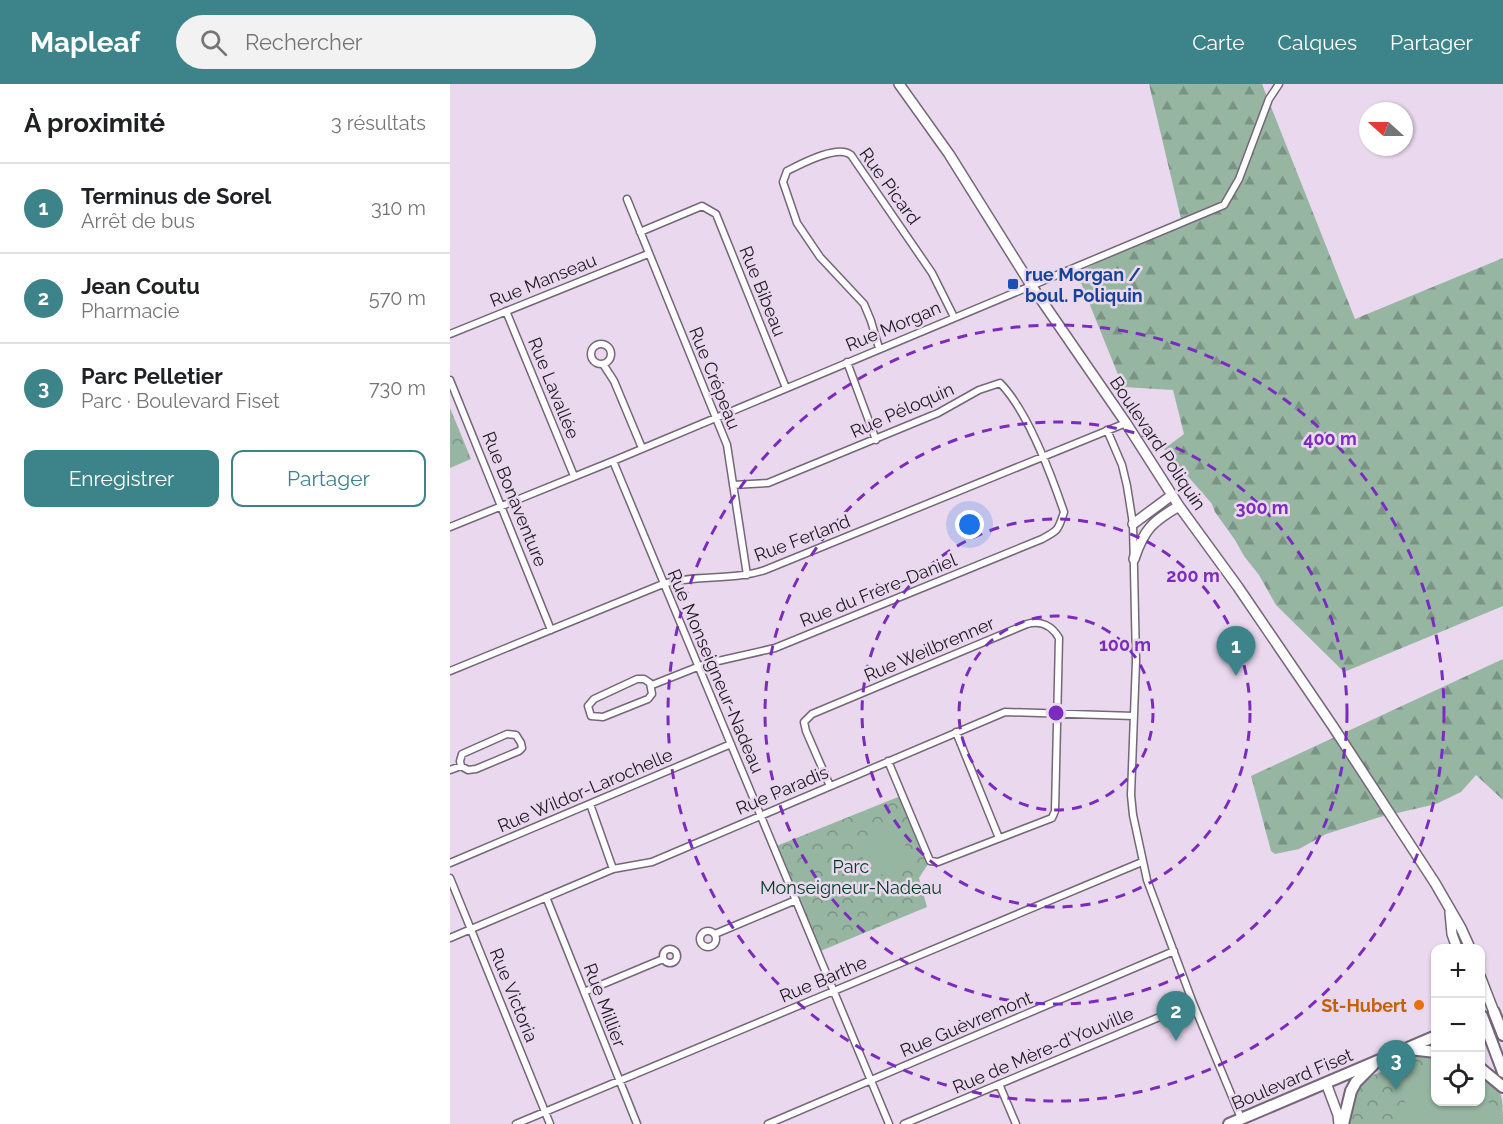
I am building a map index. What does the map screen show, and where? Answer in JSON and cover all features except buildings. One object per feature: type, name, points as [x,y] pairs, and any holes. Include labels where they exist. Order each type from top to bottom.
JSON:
[{"type":"main road","points":[[1498,1010],[1503,1035]]},
{"type":"main road","points":[[1485,1025],[1503,1072]]},
{"type":"main road","name":"Boulevard Fiset","points":[[1228,1124],[1431,1038]]},
{"type":"main road","points":[[1406,1048],[1431,1051]]},
{"type":"main road","points":[[1341,1124],[1356,1082],[1378,1060]]},
{"type":"main road","points":[[1485,1072],[1503,1087]]},
{"type":"street","name":"Boulevard Poliquin","points":[[899,84],[949,154],[1031,285],[1126,423],[1179,506],[1238,587],[1332,725],[1435,883],[1468,944]]},
{"type":"street","name":"Rue Morgan","points":[[450,527],[1224,206],[1239,179],[1269,99],[1279,84]]},
{"type":"street","name":"Rue Picard","points":[[879,348],[864,304],[820,257],[797,223],[783,182],[787,171],[834,152],[848,152],[852,155],[932,273],[954,317]]},
{"type":"street","name":"Rue Crépeau","points":[[627,199],[727,445],[747,575]]},
{"type":"street","name":"Rue Bibeau","points":[[640,232],[702,206],[716,214],[786,388]]},
{"type":"street","name":"Rue Manseau","points":[[450,334],[648,254]]},
{"type":"street","name":"Rue Lavallée","points":[[506,311],[574,476]]},
{"type":"street","points":[[846,362],[876,440]]},
{"type":"street","points":[[603,364],[614,381],[642,448]]},
{"type":"street","name":"Rue Bonaventure","points":[[450,380],[551,630]]},
{"type":"street","name":"Rue Péloquin","points":[[733,485],[768,483],[876,440],[1000,383],[1028,423],[1043,457]]},
{"type":"street","name":"Rue Ferland","points":[[450,671],[663,584],[678,580],[747,575],[765,570],[1126,423]]},
{"type":"street","points":[[1107,430],[1122,465],[1132,524],[1134,716],[1131,795],[1142,862],[1193,1003],[1241,1118]]},
{"type":"street","name":"Rue du Frère-Daniel","points":[[652,686],[698,666],[785,645],[1056,532],[1064,512],[1043,457]]},
{"type":"street","name":"Rue Monseigneur-Nadeau","points":[[612,461],[889,1124]]},
{"type":"street","points":[[1132,524],[1172,495]]},
{"type":"street","points":[[1134,559],[1142,537],[1154,521],[1179,506]]},
{"type":"street","points":[[1132,524],[1154,521]]},
{"type":"street","name":"Rue Weilbrenner","points":[[830,786],[806,731],[804,722],[812,714],[1027,624],[1035,622],[1046,625],[1055,631],[1059,638],[1058,712]]},
{"type":"street","points":[[638,679],[646,680],[652,686],[652,694],[642,702],[603,717],[591,716],[588,711],[588,706],[594,699],[638,679]]},
{"type":"street","name":"Rue Paradis","points":[[450,938],[613,869],[652,862],[1005,712],[1134,716]]},
{"type":"street","points":[[888,761],[930,861],[938,862],[1052,818],[1055,811],[1058,712]]},
{"type":"street","points":[[956,732],[999,838]]},
{"type":"street","points":[[450,770],[461,766],[468,770],[479,768],[519,751],[522,748],[521,743],[516,735],[507,734],[462,754],[461,766]]},
{"type":"street","name":"Rue Wildor-Larochelle","points":[[450,864],[731,744]]},
{"type":"street","points":[[590,804],[613,869]]},
{"type":"street","name":"Rue Barthe","points":[[516,1124],[1142,862]]},
{"type":"street","name":"Rue Victoria","points":[[450,878],[550,1124]]},
{"type":"street","name":"Rue Millier","points":[[546,897],[637,1124]]},
{"type":"street","points":[[715,934],[796,900]]},
{"type":"street","name":"Boulevard Poliquin","points":[[1449,910],[1456,944]]},
{"type":"street","name":"Rue Guèvremont","points":[[768,1124],[1174,951]]},
{"type":"street","points":[[584,992],[663,959]]},
{"type":"street","points":[[1485,985],[1498,1010]]},
{"type":"street","name":"Rue de Mère-d'Youville","points":[[903,1124],[1193,1003]]},
{"type":"street","points":[[1326,1083],[1341,1124]]},
{"type":"street","points":[[999,1084],[1016,1124]]},
{"type":"green space","points":[[1149,84],[1262,84],[1355,319],[1503,258],[1503,606],[1344,672],[1276,605],[1212,504],[1164,449],[1184,434],[1173,390],[1123,387],[1077,273],[1181,219]]},
{"type":"green space","points":[[450,408],[471,459],[450,468]]},
{"type":"green space","points":[[1503,659],[1503,800],[1476,775],[1461,792],[1436,804],[1380,817],[1326,834],[1299,849],[1275,854],[1271,851],[1251,776]]},
{"type":"green space","name":"Parc Monseigneur-Nadeau","points":[[903,795],[930,861],[919,878],[927,907],[818,952],[774,847]]},
{"type":"green space","points":[[897,825],[912,862],[871,879],[856,842]]},
{"type":"green space","points":[[1431,1054],[1431,1106],[1485,1106],[1485,1075],[1498,1089],[1502,1099],[1503,1124],[1345,1124],[1360,1081],[1416,1056]]},
{"type":"green space","points":[[1426,1068],[1431,1068],[1431,1106],[1485,1106],[1485,1097],[1499,1123],[1405,1124],[1400,1111],[1407,1108],[1398,1081]]},
{"type":"place","name":"rue Morgan / boul. Poliquin","points":[[1013,284]]},
{"type":"place","name":"Terminus de Sorel","points":[[1236,676]]},
{"type":"place","name":"St-Hubert","points":[[1419,1005]]},
{"type":"place","name":"Jean Coutu","points":[[1176,1041]]},
{"type":"place","name":"Parc Pelletier","points":[[1396,1090]]}]
